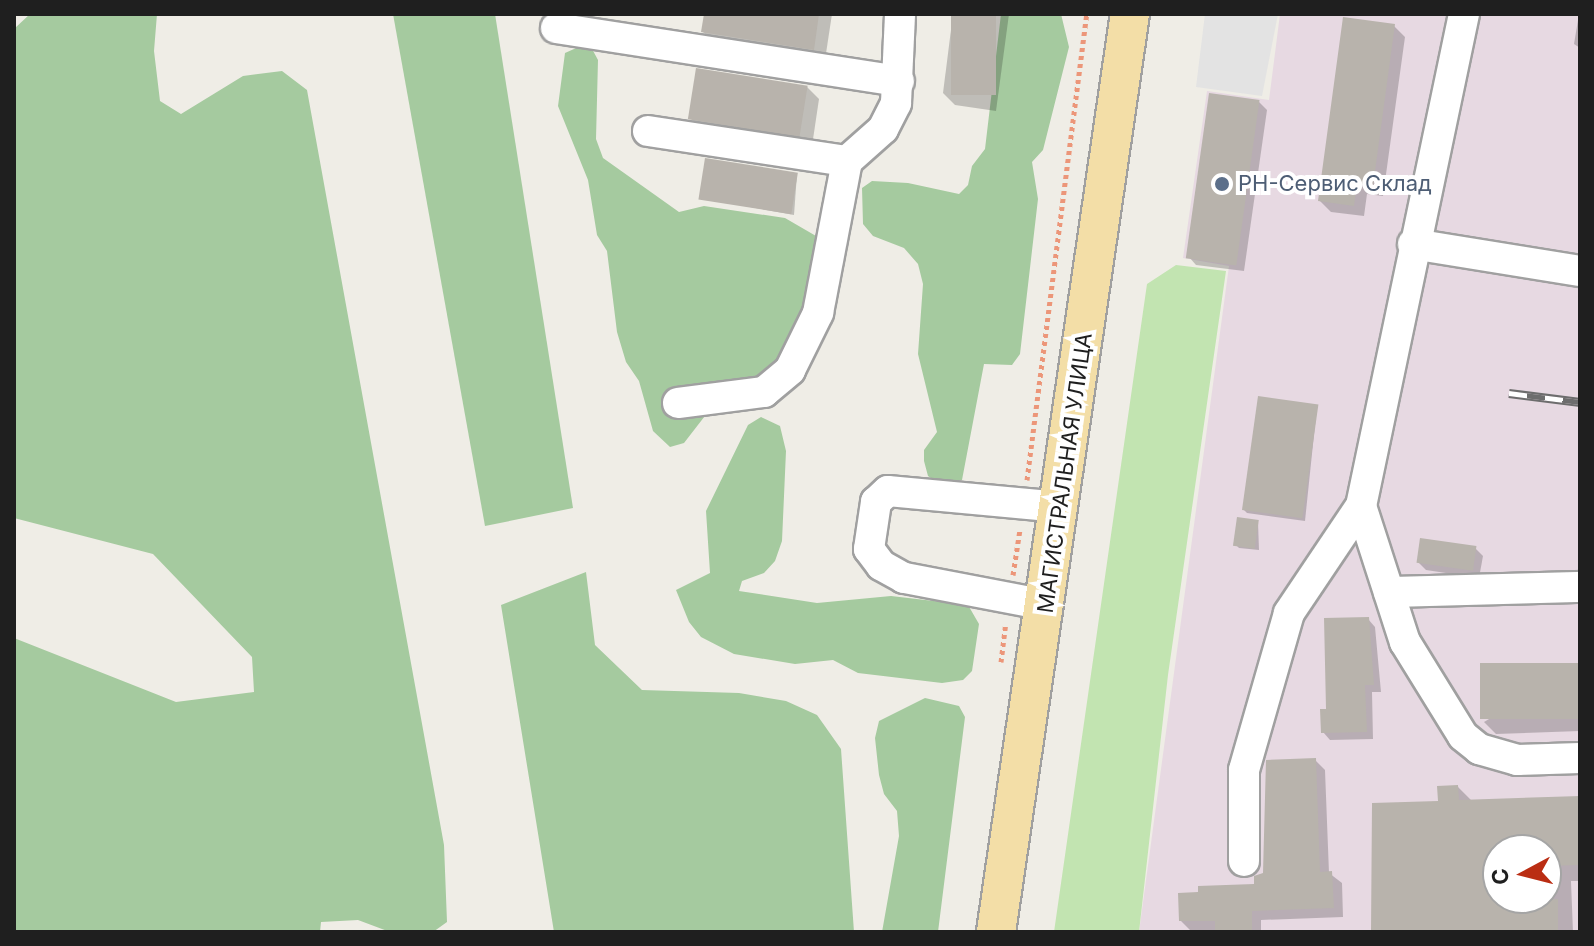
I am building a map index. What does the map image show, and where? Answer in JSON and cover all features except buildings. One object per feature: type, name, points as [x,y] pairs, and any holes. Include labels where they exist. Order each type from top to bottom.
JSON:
[{"type":"main road","name":"МАГИСТРАЛЬНАЯ УЛИЦА","points":[[996,932],[1028,602],[1042,505],[1130,14]]},
{"type":"lane","points":[[678,403],[764,392],[790,370],[818,313],[847,161],[891,117],[899,81],[900,14]]},
{"type":"lane","points":[[1244,861],[1246,759],[1289,613],[1361,506],[1413,244],[1464,14]]},
{"type":"lane","points":[[556,28],[899,81]]},
{"type":"lane","points":[[648,131],[847,161]]},
{"type":"lane","points":[[1413,244],[1580,271]]},
{"type":"lane","points":[[1028,602],[904,578],[881,565],[869,549],[876,502],[888,491],[1042,505]]},
{"type":"lane","points":[[1361,506],[1405,642],[1463,736],[1479,749],[1517,760],[1580,758]]},
{"type":"lane","points":[[1389,592],[1580,587]]},
{"type":"path","points":[[999,675],[1028,602],[1042,505],[1087,14]]},
{"type":"shaded area","points":[[1205,14],[1278,14],[1262,96],[1196,87]]},
{"type":"shaded area","points":[[1280,14],[1580,14],[1580,932],[1139,932],[1229,266],[1183,258],[1207,91],[1269,100]]},
{"type":"green space","points":[[30,14],[157,14],[154,51],[160,101],[181,114],[243,76],[282,71],[307,90],[444,845],[447,922],[433,932],[390,932],[358,920],[321,922],[320,932],[14,932],[14,638],[176,702],[254,692],[252,657],[153,554],[14,518],[14,29]]},
{"type":"green space","points":[[393,14],[495,14],[573,508],[485,526]]},
{"type":"green space","points":[[1001,14],[1061,14],[1069,47],[1043,150],[1032,162],[1038,199],[1020,354],[1012,365],[984,364],[962,480],[938,483],[928,476],[924,461],[924,450],[937,432],[918,354],[923,284],[918,264],[904,248],[873,236],[863,224],[862,188],[872,181],[908,183],[959,194],[968,185],[972,166],[985,149]]},
{"type":"green space","points":[[583,45],[591,47],[598,60],[596,139],[603,158],[679,212],[704,206],[785,218],[816,236],[820,254],[815,297],[787,362],[708,412],[684,443],[670,447],[653,431],[639,381],[626,362],[617,332],[607,251],[597,235],[588,180],[558,106],[565,53]]},
{"type":"green space","points":[[1176,265],[1226,271],[1168,675],[1139,932],[1054,932],[1147,284]]},
{"type":"green space","points":[[761,417],[780,426],[786,451],[782,541],[775,561],[764,573],[742,581],[739,591],[817,603],[891,596],[968,605],[979,624],[972,671],[963,680],[942,683],[858,673],[833,660],[795,664],[734,654],[701,637],[689,622],[676,590],[710,573],[706,511],[748,425]]},
{"type":"green space","points":[[586,572],[595,645],[642,690],[739,693],[786,701],[817,715],[841,749],[854,932],[554,932],[501,605]]},
{"type":"green space","points":[[925,698],[959,706],[965,717],[938,932],[882,932],[899,836],[897,811],[884,794],[879,775],[875,738],[879,721]]},
{"type":"railway","points":[[1509,393],[1580,402]]},
{"type":"place","name":"РН-Сервис Cклад","points":[[1222,184]]}]
